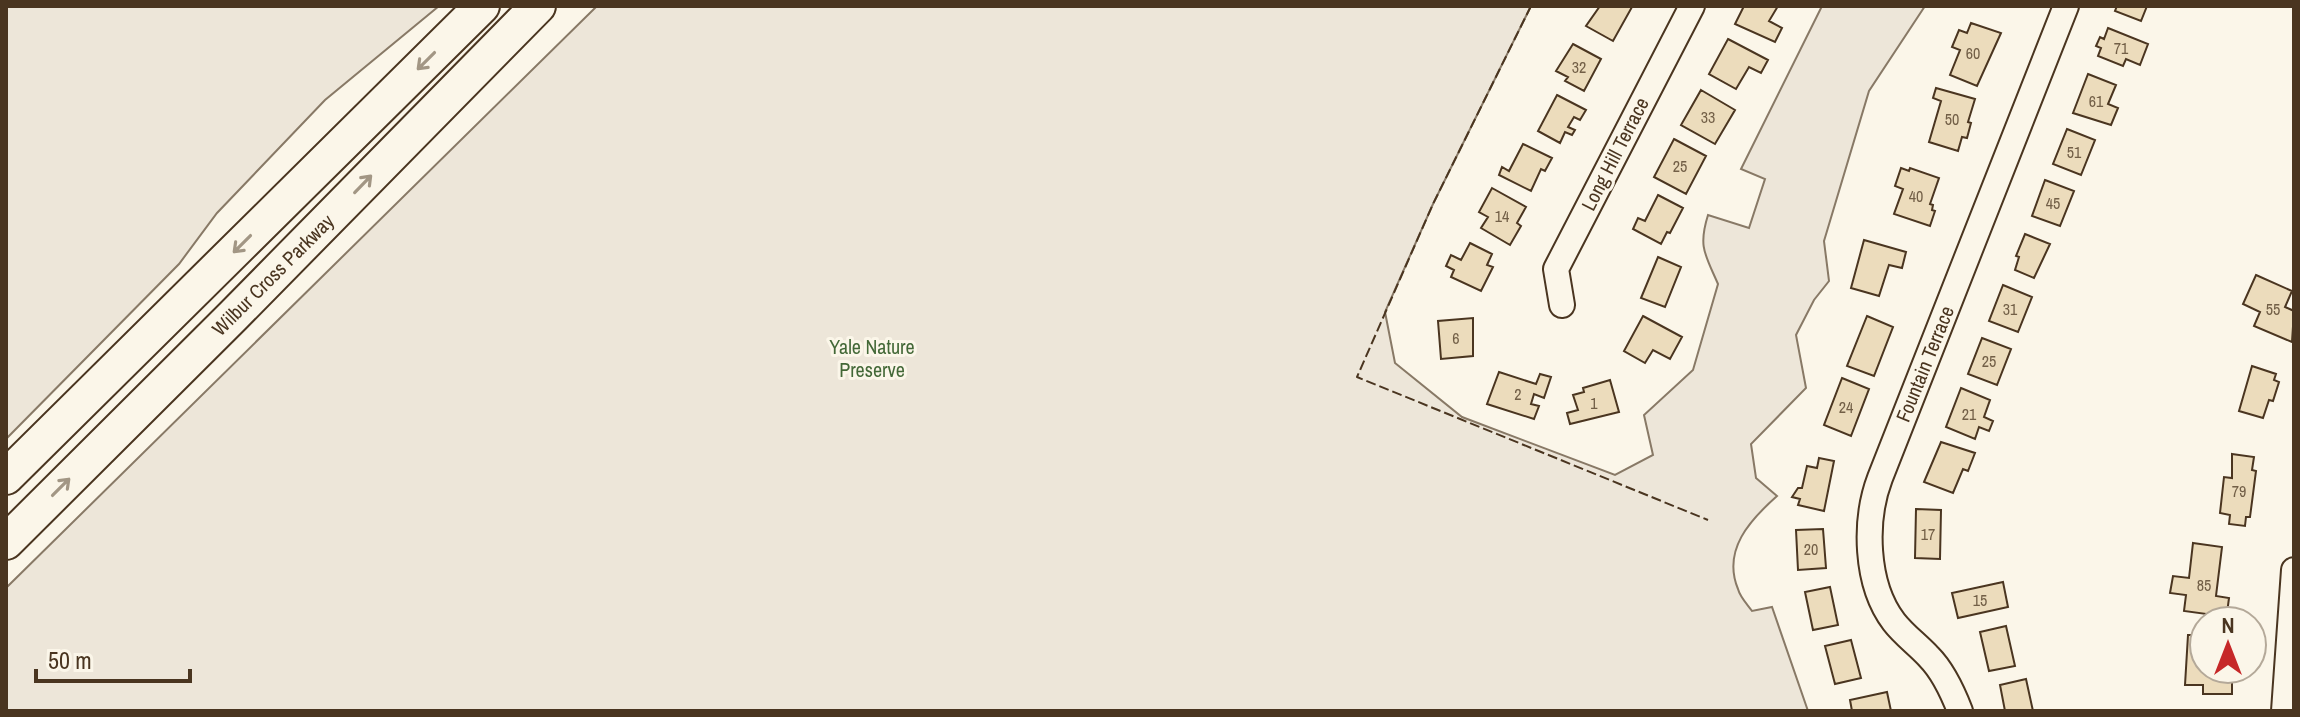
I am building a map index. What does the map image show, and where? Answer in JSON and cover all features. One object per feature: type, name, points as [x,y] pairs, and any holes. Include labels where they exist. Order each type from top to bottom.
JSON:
[{"type":"highway","points":[[6,477],[482,6]]},
{"type":"highway","name":"Wilbur Cross Parkway","points":[[6,542],[538,6]]},
{"type":"street","name":"Long Hill Terrace","points":[[1562,305],[1556,269],[1692,6]]},
{"type":"street","name":"Fountain Terrace","points":[[1960,711],[1932,659],[1893,622],[1879,594],[1872,565],[1870,511],[1887,460],[2066,6]]},
{"type":"street","points":[[2284,711],[2294,570]]},
{"type":"green space","points":[[6,6],[439,6],[325,100],[217,213],[179,264],[6,439]]},
{"type":"green space","name":"Yale Nature Preserve","points":[[597,6],[1531,6],[1433,204],[1385,312],[1395,363],[1462,417],[1615,475],[1653,455],[1644,415],[1693,370],[1718,284],[1704,250],[1708,215],[1749,228],[1765,179],[1741,169],[1822,6],[1925,6],[1869,91],[1824,241],[1829,281],[1814,300],[1796,335],[1806,388],[1751,444],[1756,478],[1777,496],[1757,515],[1741,537],[1736,549],[1734,575],[1740,595],[1752,611],[1772,607],[1808,711],[6,711],[6,588]]},
{"type":"building","points":[[1600,6],[1632,7],[1613,41],[1586,26]]},
{"type":"building","points":[[1744,6],[1778,6],[1769,21],[1782,28],[1775,42],[1735,24]]},
{"type":"building","points":[[2117,6],[2147,6],[2141,21],[2115,11]]},
{"type":"building","points":[[1971,23],[2001,33],[1977,86],[1950,75],[1960,50],[1952,47],[1959,30],[1967,33]]},
{"type":"building","points":[[2108,28],[2148,44],[2140,65],[2126,59],[2123,66],[2098,56],[2101,48],[2096,46],[2100,37],[2104,39]]},
{"type":"building","points":[[1728,39],[1768,60],[1761,73],[1749,67],[1736,89],[1709,74]]},
{"type":"building","points":[[1573,44],[1601,59],[1584,91],[1565,81],[1568,77],[1556,71]]},
{"type":"building","points":[[2088,74],[2116,85],[2108,104],[2118,108],[2111,125],[2073,113]]},
{"type":"building","points":[[1936,88],[1975,99],[1967,138],[1962,137],[1958,151],[1929,142],[1941,101],[1933,98]]},
{"type":"building","points":[[1701,90],[1735,110],[1715,144],[1681,125]]},
{"type":"building","points":[[1557,95],[1586,110],[1580,120],[1574,117],[1568,127],[1575,130],[1572,135],[1565,132],[1560,143],[1538,131]]},
{"type":"building","points":[[2067,129],[2095,140],[2081,175],[2053,164]]},
{"type":"building","points":[[1674,139],[1706,156],[1686,194],[1654,177]]},
{"type":"building","points":[[1523,144],[1552,158],[1545,171],[1541,169],[1531,191],[1499,175],[1502,167],[1509,171]]},
{"type":"building","points":[[1901,168],[1939,178],[1930,204],[1935,211],[1930,226],[1894,214],[1903,189],[1895,186]]},
{"type":"building","points":[[2045,180],[2074,191],[2060,226],[2032,216]]},
{"type":"building","points":[[1492,188],[1526,207],[1517,223],[1521,226],[1510,245],[1481,228],[1488,217],[1479,212]]},
{"type":"building","points":[[1658,195],[1683,208],[1661,244],[1633,229],[1638,218],[1645,221]]},
{"type":"building","points":[[2025,234],[2050,244],[2034,278],[2015,270],[2019,257],[2016,256]]},
{"type":"building","points":[[1864,240],[1906,252],[1902,268],[1889,265],[1879,296],[1851,288]]},
{"type":"building","points":[[1470,243],[1492,254],[1487,265],[1493,267],[1481,291],[1451,277],[1454,270],[1446,266],[1451,255],[1461,260]]},
{"type":"building","points":[[1658,257],[1681,267],[1665,307],[1641,298]]},
{"type":"building","points":[[2256,275],[2292,291],[2285,307],[2294,311],[2292,342],[2254,326],[2260,312],[2243,304]]},
{"type":"building","points":[[2003,285],[2032,297],[2018,332],[1989,321]]},
{"type":"building","points":[[1643,316],[1682,337],[1670,359],[1653,350],[1645,363],[1624,351]]},
{"type":"building","points":[[1867,316],[1893,327],[1874,376],[1847,366]]},
{"type":"building","points":[[1473,318],[1473,356],[1441,359],[1438,321]]},
{"type":"building","points":[[1982,338],[2011,349],[1997,385],[1968,374]]},
{"type":"building","points":[[2252,366],[2276,374],[2274,380],[2279,382],[2263,418],[2239,411]]},
{"type":"building","points":[[1499,372],[1536,384],[1540,374],[1551,377],[1544,398],[1534,394],[1531,404],[1539,406],[1534,419],[1487,404]]},
{"type":"building","points":[[1842,378],[1869,389],[1851,436],[1824,425]]},
{"type":"building","points":[[1610,380],[1619,412],[1570,424],[1567,413],[1578,410],[1573,395],[1584,392],[1583,388]]},
{"type":"building","points":[[1961,388],[1990,400],[1984,417],[1993,421],[1989,431],[1979,427],[1975,439],[1946,427]]},
{"type":"building","points":[[1941,442],[1975,453],[1968,471],[1963,469],[1953,493],[1924,482]]},
{"type":"building","points":[[2232,454],[2254,457],[2252,470],[2256,471],[2250,517],[2246,517],[2245,526],[2229,524],[2230,515],[2220,513],[2224,477],[2232,478]]},
{"type":"building","points":[[1819,458],[1834,461],[1824,511],[1798,505],[1800,499],[1792,497],[1798,488],[1802,488],[1807,466],[1817,468]]},
{"type":"building","points":[[1916,509],[1941,510],[1940,559],[1915,558]]},
{"type":"building","points":[[1823,529],[1826,568],[1798,570],[1796,530]]},
{"type":"building","points":[[2193,543],[2222,547],[2216,596],[2229,598],[2228,605],[2188,605],[2188,612],[2184,611],[2186,595],[2170,593],[2173,576],[2189,578]]},
{"type":"building","points":[[2003,582],[2008,607],[1958,618],[1952,593]]},
{"type":"building","points":[[1830,587],[1838,625],[1813,630],[1805,592]]},
{"type":"building","points":[[2006,626],[2015,666],[1989,671],[1980,632]]},
{"type":"building","points":[[2188,635],[2188,685],[2185,685]]},
{"type":"building","points":[[1851,640],[1861,678],[1835,684],[1825,646]]},
{"type":"building","points":[[2026,679],[2033,711],[2005,711],[2000,685]]},
{"type":"building","points":[[2203,685],[2232,685],[2232,694],[2203,694]]},
{"type":"building","points":[[1887,692],[1891,711],[1852,711],[1850,700]]},
{"type":"fence","points":[[1531,6],[1433,204],[1357,377],[1708,520]]}]
